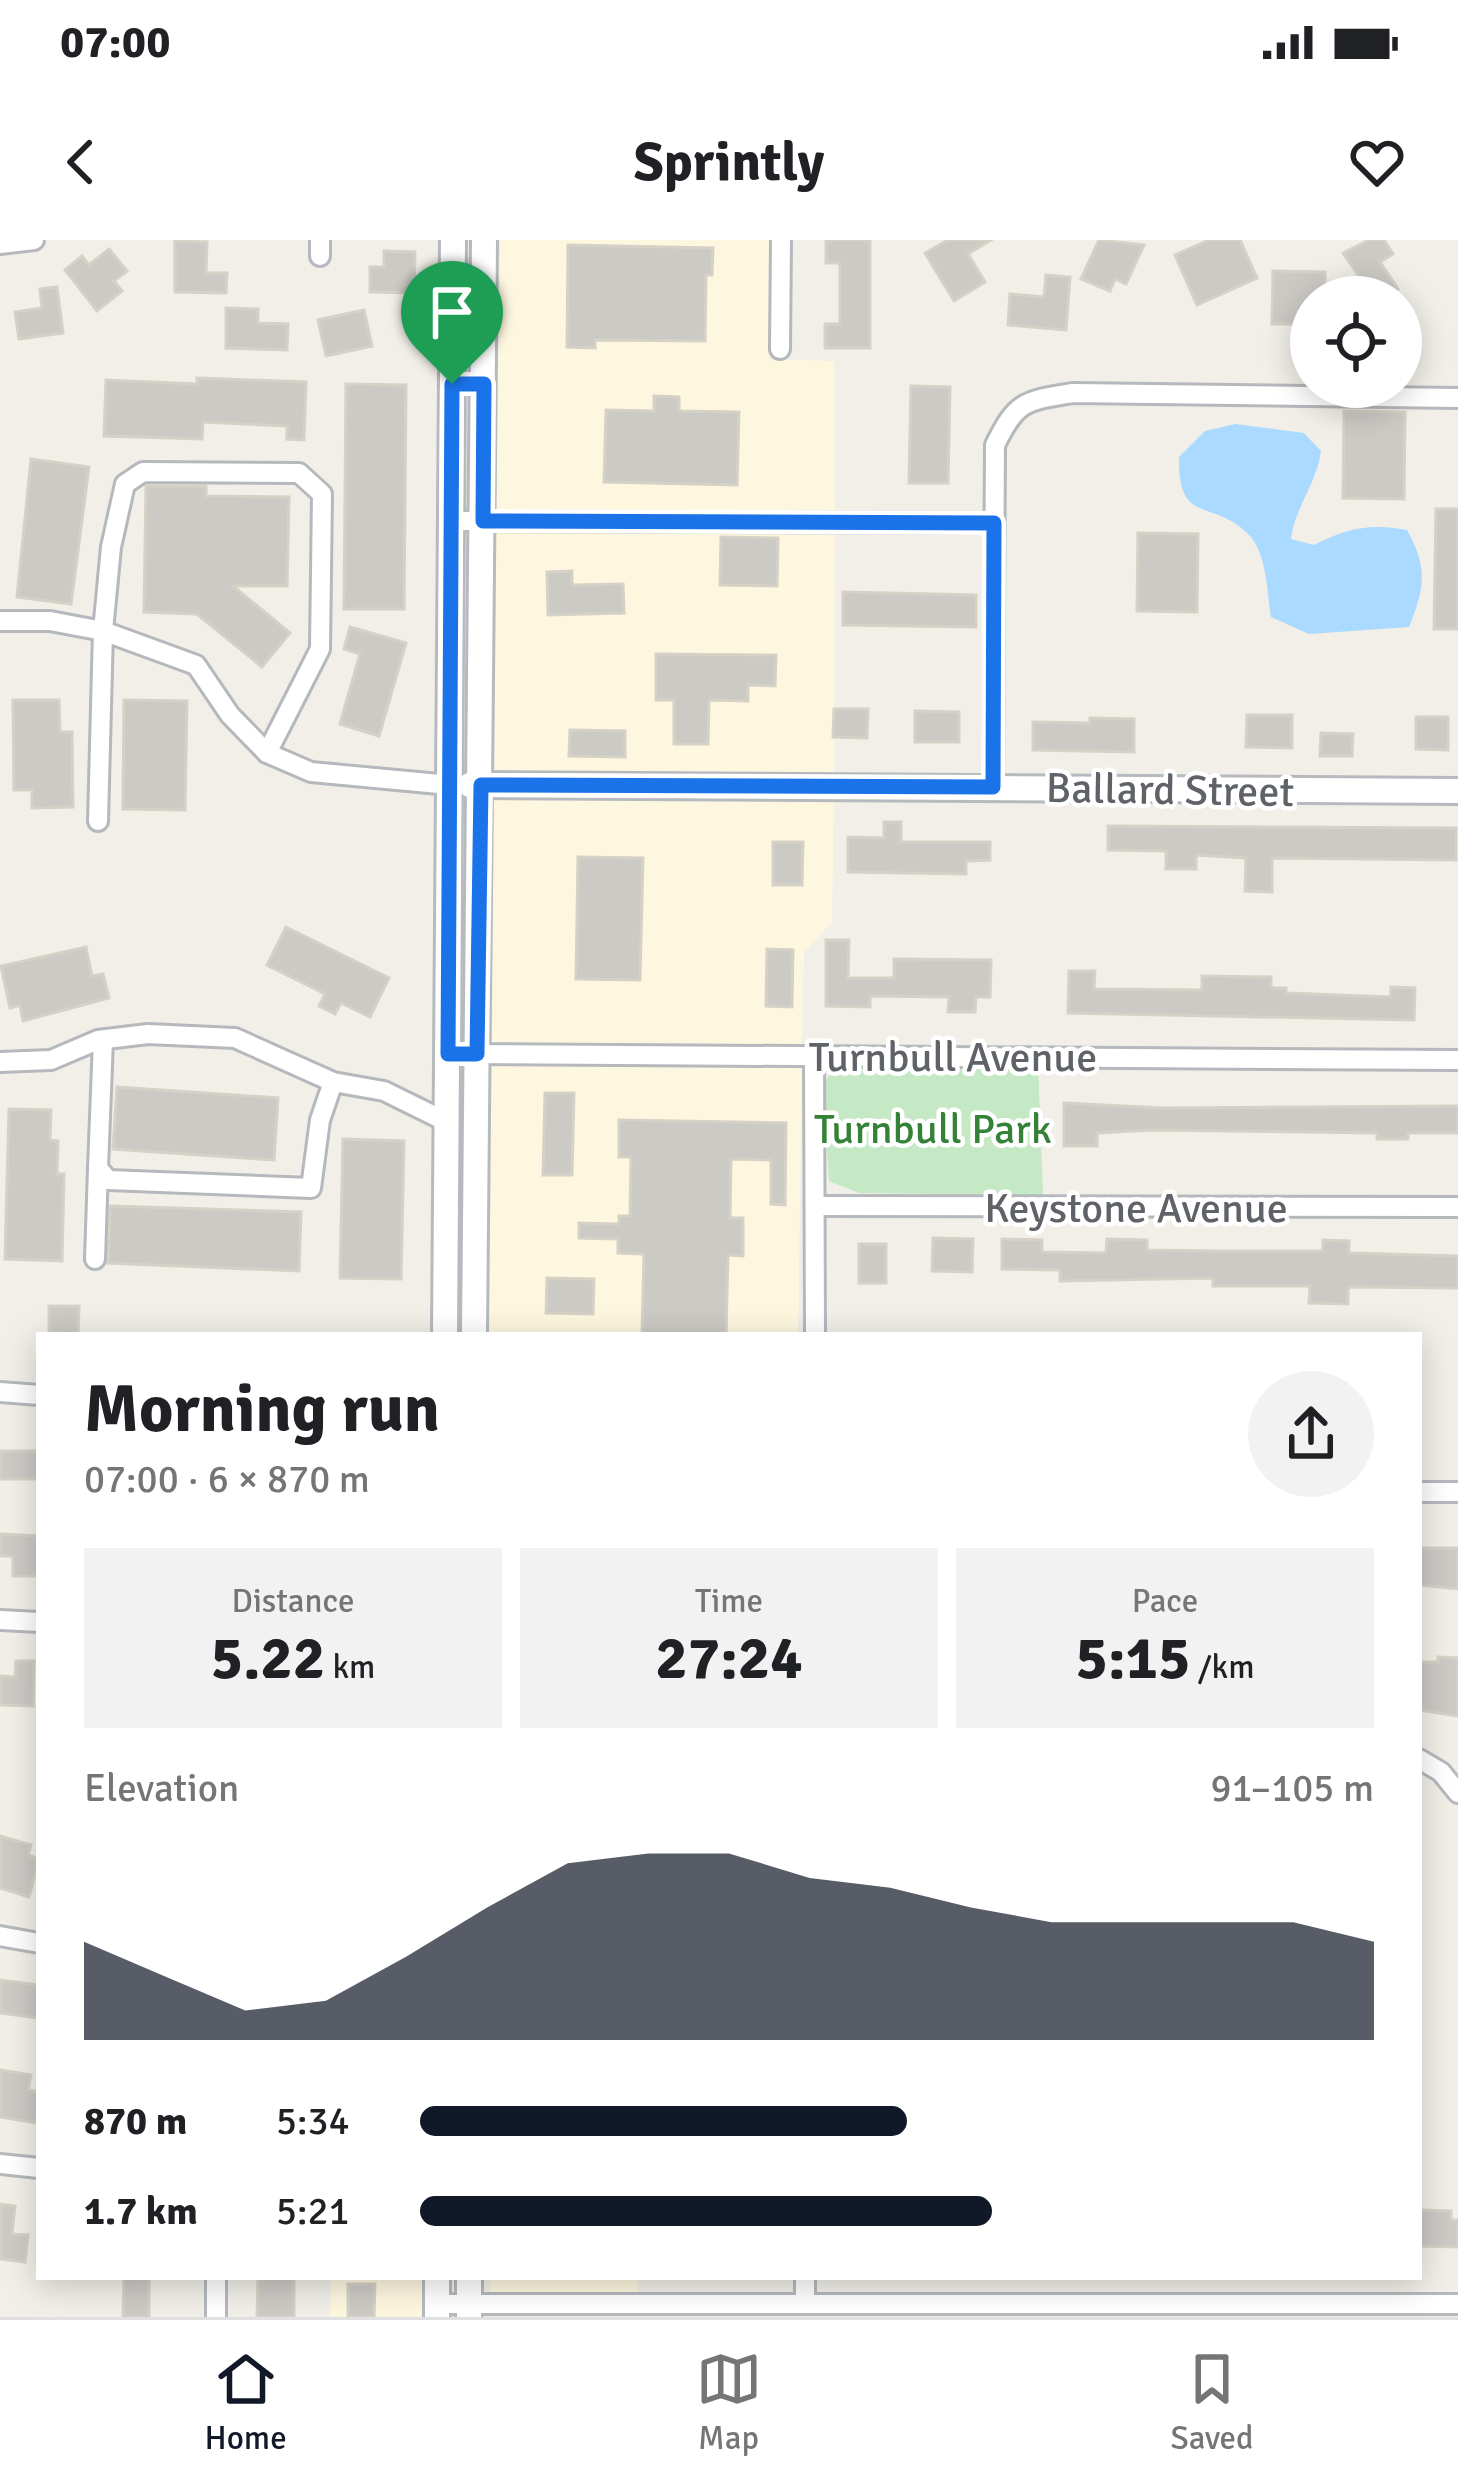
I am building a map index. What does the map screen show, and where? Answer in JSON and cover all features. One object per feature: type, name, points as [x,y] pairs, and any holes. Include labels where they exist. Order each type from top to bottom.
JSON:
[{"type":"main road","points":[[445,1332],[453,240]]},
{"type":"main road","points":[[474,1332],[484,240]]},
{"type":"main road","name":"Ballard Street","points":[[450,785],[1458,791]]},
{"type":"main road","points":[[437,2280],[437,2311]]},
{"type":"main road","points":[[469,2280],[469,2311]]},
{"type":"street","points":[[0,244],[34,240]]},
{"type":"street","points":[[780,349],[781,240]]},
{"type":"street","points":[[452,384],[484,384]]},
{"type":"street","points":[[993,787],[994,445],[1011,411],[1027,401],[1073,393],[1458,398]]},
{"type":"street","points":[[98,821],[103,631],[111,548],[125,484],[143,472],[299,473],[322,494],[320,649],[267,753]]},
{"type":"street","points":[[451,521],[994,523]]},
{"type":"street","points":[[0,621],[50,621],[103,631],[196,665],[230,715],[267,753],[311,772],[450,785]]},
{"type":"street","points":[[0,1062],[51,1060],[103,1040],[148,1034],[235,1037],[333,1082],[384,1091],[447,1122]]},
{"type":"street","points":[[95,1259],[103,1040]]},
{"type":"street","name":"Turnbull Avenue","points":[[448,1054],[1458,1060]]},
{"type":"street","points":[[814,1054],[815,1332]]},
{"type":"street","points":[[98,1168],[108,1180],[164,1186],[311,1188],[320,1120],[333,1082]]},
{"type":"street","name":"Keystone Avenue","points":[[815,1206],[1458,1207]]},
{"type":"street","points":[[0,1392],[36,1395]]},
{"type":"street","points":[[1422,1492],[1458,1492]]},
{"type":"street","points":[[0,1620],[36,1622]]},
{"type":"street","points":[[1422,1762],[1441,1772],[1458,1793]]},
{"type":"street","points":[[0,1936],[36,1942]]},
{"type":"street","points":[[0,2164],[36,2168]]},
{"type":"street","points":[[216,2280],[216,2317]]},
{"type":"street","points":[[805,2303],[806,2280]]},
{"type":"street","points":[[437,2311],[805,2303],[1458,2304]]},
{"type":"shaded area","points":[[500,240],[771,240],[770,359],[834,361],[835,510],[496,511]]},
{"type":"shaded area","points":[[496,532],[835,532],[834,775],[493,774]]},
{"type":"shaded area","points":[[493,796],[834,797],[832,922],[804,953],[802,1044],[490,1043]]},
{"type":"shaded area","points":[[489,1065],[802,1065],[798,1332],[486,1332]]},
{"type":"shaded area","points":[[331,2280],[425,2280],[425,2317],[330,2317]]},
{"type":"shaded area","points":[[490,2280],[638,2280],[637,2293],[490,2292]]},
{"type":"green space","name":"Turnbull Park","points":[[845,1062],[1038,1065],[1043,1195],[859,1193],[829,1181],[823,1087],[833,1066]]},
{"type":"water","points":[[1235,424],[1304,433],[1321,451],[1291,539],[1314,545],[1359,528],[1407,530],[1422,578],[1409,627],[1309,634],[1271,617],[1265,573],[1254,542],[1234,523],[1191,502],[1180,479],[1179,457],[1205,431]]},
{"type":"building","points":[[826,240],[870,240],[870,348],[825,348],[825,324],[840,324],[840,263],[826,263]]},
{"type":"building","points":[[948,240],[991,240],[968,254],[985,282],[954,301],[925,253]]},
{"type":"building","points":[[1099,240],[1144,245],[1126,284],[1115,279],[1110,291],[1081,279]]},
{"type":"building","points":[[1209,240],[1240,240],[1257,278],[1197,305],[1175,255]]},
{"type":"building","points":[[1369,240],[1384,240],[1393,254],[1380,262],[1389,276],[1359,276],[1343,253]]},
{"type":"building","points":[[175,241],[207,242],[206,273],[227,273],[226,293],[175,292]]},
{"type":"building","points":[[568,245],[713,248],[712,275],[706,275],[705,341],[595,340],[595,348],[567,347]]},
{"type":"building","points":[[109,249],[127,271],[114,281],[122,291],[97,311],[65,270],[82,256],[89,265]]},
{"type":"building","points":[[384,251],[415,252],[414,293],[370,292],[370,267],[384,267]]},
{"type":"building","points":[[1273,271],[1325,272],[1325,276],[1290,276],[1290,324],[1272,324]]},
{"type":"building","points":[[1046,275],[1070,277],[1066,330],[1008,325],[1010,294],[1044,297]]},
{"type":"building","points":[[57,287],[63,333],[19,339],[15,312],[42,308],[40,289]]},
{"type":"building","points":[[226,308],[258,309],[258,323],[288,324],[287,350],[226,348]]},
{"type":"building","points":[[364,310],[372,346],[326,356],[318,320]]},
{"type":"building","points":[[197,378],[306,382],[304,440],[287,439],[287,426],[203,422],[202,439],[104,436],[106,380],[197,384]]},
{"type":"building","points":[[346,384],[406,385],[404,609],[344,609]]},
{"type":"building","points":[[911,386],[950,387],[948,483],[909,483]]},
{"type":"building","points":[[654,396],[679,397],[679,411],[739,412],[737,485],[604,482],[606,410],[654,411]]},
{"type":"building","points":[[1344,411],[1405,412],[1404,499],[1343,498]]},
{"type":"building","points":[[31,459],[89,467],[71,604],[17,597]]},
{"type":"building","points":[[146,486],[206,486],[206,496],[289,497],[287,586],[233,586],[290,633],[262,667],[197,614],[144,612]]},
{"type":"building","points":[[1436,509],[1458,509],[1458,629],[1434,629]]},
{"type":"building","points":[[1138,533],[1198,534],[1197,612],[1137,611]]},
{"type":"building","points":[[721,537],[778,538],[777,586],[720,585]]},
{"type":"building","points":[[572,571],[572,585],[623,584],[624,613],[548,615],[547,572]]},
{"type":"building","points":[[843,592],[976,595],[976,627],[843,625]]},
{"type":"building","points":[[350,627],[406,643],[379,736],[340,724],[360,654],[344,649]]},
{"type":"building","points":[[656,654],[776,655],[775,686],[748,685],[748,701],[709,700],[708,744],[674,744],[674,700],[656,700]]},
{"type":"building","points":[[13,700],[59,700],[60,732],[72,732],[73,807],[32,808],[32,790],[14,790]]},
{"type":"building","points":[[124,700],[187,701],[185,810],[123,809]]},
{"type":"building","points":[[834,709],[868,709],[867,738],[833,737]]},
{"type":"building","points":[[915,711],[959,712],[959,742],[915,742]]},
{"type":"building","points":[[1247,715],[1292,715],[1292,748],[1246,747]]},
{"type":"building","points":[[1416,717],[1448,717],[1448,750],[1416,749]]},
{"type":"building","points":[[1090,718],[1134,719],[1134,752],[1033,750],[1033,722],[1090,723]]},
{"type":"building","points":[[570,730],[625,731],[625,757],[569,756]]},
{"type":"building","points":[[1321,733],[1353,734],[1352,756],[1320,756]]},
{"type":"building","points":[[884,822],[901,822],[901,842],[990,842],[990,860],[966,861],[966,874],[848,872],[848,837],[884,838]]},
{"type":"building","points":[[1108,826],[1456,828],[1456,860],[1272,858],[1272,892],[1245,891],[1246,858],[1196,855],[1196,869],[1166,869],[1166,851],[1108,850]]},
{"type":"building","points":[[773,842],[803,842],[802,885],[773,885]]},
{"type":"building","points":[[578,857],[643,858],[640,980],[576,979]]},
{"type":"building","points":[[286,927],[389,978],[370,1017],[341,1003],[335,1014],[319,1006],[325,994],[267,965]]},
{"type":"building","points":[[826,940],[849,940],[848,978],[894,978],[894,959],[991,960],[990,997],[976,997],[975,1012],[948,1012],[949,997],[870,996],[870,1007],[826,1006]]},
{"type":"building","points":[[86,947],[92,976],[103,974],[109,998],[23,1021],[20,1005],[10,1008],[1,966]]},
{"type":"building","points":[[767,949],[793,950],[792,1007],[766,1006]]},
{"type":"building","points":[[1069,971],[1095,971],[1094,989],[1202,990],[1202,976],[1271,977],[1271,988],[1286,988],[1286,993],[1391,997],[1391,987],[1415,988],[1414,1020],[1068,1013]]},
{"type":"building","points":[[117,1087],[278,1098],[274,1160],[113,1149]]},
{"type":"building","points":[[545,1093],[574,1093],[572,1175],[543,1175]]},
{"type":"building","points":[[1064,1103],[1162,1108],[1458,1106],[1458,1133],[1408,1133],[1408,1139],[1377,1139],[1377,1133],[1150,1130],[1097,1133],[1097,1146],[1064,1146]]},
{"type":"building","points":[[9,1109],[51,1110],[50,1140],[58,1141],[57,1174],[64,1174],[62,1261],[5,1259]]},
{"type":"building","points":[[619,1120],[786,1123],[785,1205],[771,1204],[771,1160],[731,1159],[730,1218],[743,1218],[743,1256],[728,1255],[726,1332],[642,1332],[644,1254],[618,1253],[618,1239],[579,1238],[579,1223],[619,1224],[619,1216],[630,1216],[631,1157],[619,1157]]},
{"type":"building","points":[[343,1139],[404,1141],[401,1279],[340,1278]]},
{"type":"building","points":[[110,1206],[301,1212],[299,1271],[108,1263]]},
{"type":"building","points":[[933,1238],[973,1239],[972,1272],[932,1271]]},
{"type":"building","points":[[1002,1239],[1042,1240],[1042,1252],[1106,1253],[1107,1239],[1147,1240],[1147,1250],[1214,1251],[1323,1251],[1323,1240],[1349,1241],[1349,1253],[1458,1256],[1458,1288],[1348,1287],[1348,1304],[1309,1303],[1310,1286],[1213,1286],[1213,1278],[1060,1281],[1060,1270],[1002,1269]]},
{"type":"building","points":[[859,1244],[886,1244],[886,1283],[859,1283]]},
{"type":"building","points":[[547,1278],[594,1279],[593,1314],[546,1313]]},
{"type":"building","points":[[49,1306],[79,1306],[78,1332],[49,1332]]},
{"type":"building","points":[[0,1451],[36,1451],[36,1479],[0,1479]]},
{"type":"building","points":[[0,1534],[36,1536],[36,1576],[13,1576],[13,1556],[0,1556]]},
{"type":"building","points":[[1422,1548],[1458,1548],[1458,1589],[1422,1585]]},
{"type":"building","points":[[1438,1657],[1458,1658],[1458,1716],[1422,1710],[1422,1662],[1438,1662]]},
{"type":"building","points":[[16,1661],[34,1661],[33,1706],[0,1705],[0,1676],[15,1677]]},
{"type":"building","points":[[0,1836],[31,1845],[28,1855],[36,1858],[36,1870],[29,1897],[0,1888]]},
{"type":"building","points":[[0,1980],[36,1985],[36,2018],[0,2013]]},
{"type":"building","points":[[1,2070],[31,2075],[28,2090],[36,2091],[36,2123],[0,2117]]},
{"type":"building","points":[[0,2204],[15,2206],[12,2234],[28,2235],[25,2262],[0,2259]]},
{"type":"building","points":[[1422,2210],[1451,2211],[1451,2220],[1458,2220],[1458,2247],[1422,2246]]},
{"type":"building","points":[[124,2280],[149,2280],[149,2317],[123,2317]]},
{"type":"building","points":[[258,2280],[294,2280],[294,2317],[257,2317]]},
{"type":"building","points":[[348,2284],[375,2284],[374,2317],[348,2317]]},
{"type":"route","points":[[452,384],[484,384],[483,521],[994,523],[993,787],[481,785],[477,1054],[448,1054],[452,384]]}]
